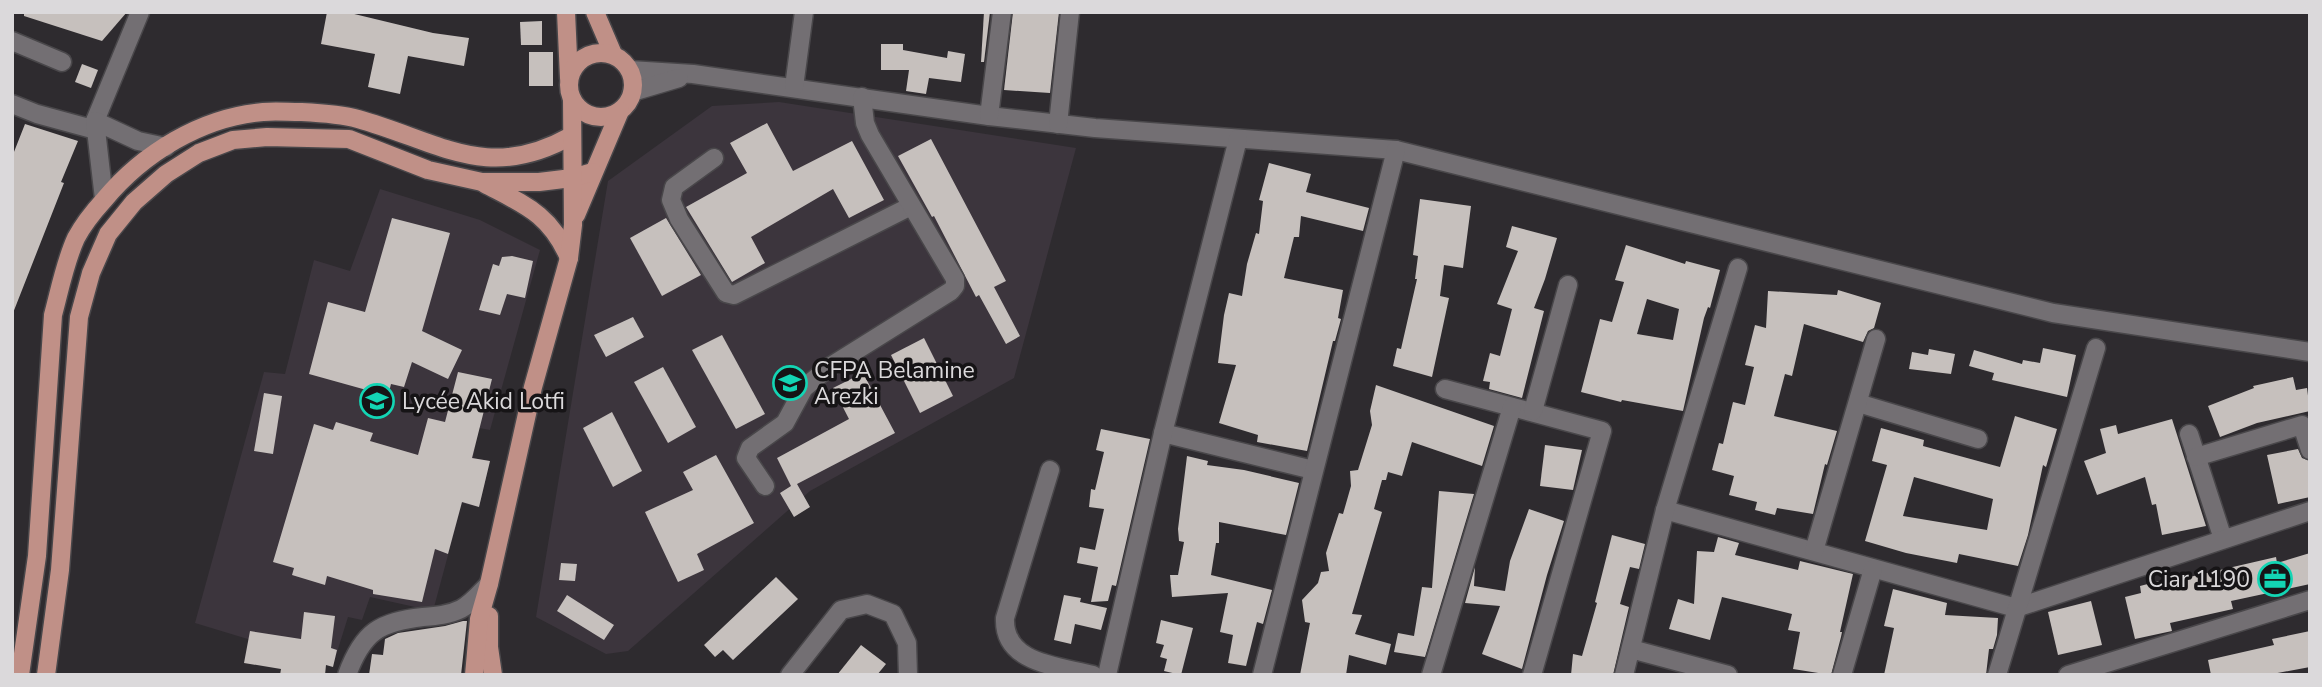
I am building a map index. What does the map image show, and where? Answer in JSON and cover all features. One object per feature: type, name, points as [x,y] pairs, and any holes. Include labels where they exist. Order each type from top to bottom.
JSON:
[{"type":"main road","points":[[474,675],[479,619],[533,387],[569,258],[573,225],[572,99],[566,12]]},
{"type":"main road","points":[[596,12],[613,54]]},
{"type":"main road","points":[[569,78],[573,67],[581,59],[591,53],[602,52],[613,54],[623,61],[633,80],[628,102],[620,111],[573,225]]},
{"type":"main road","points":[[572,99],[578,108],[599,117],[620,111]]},
{"type":"main road","points":[[20,675],[37,556],[53,315],[77,237],[120,181],[192,131],[214,123],[264,112],[313,113],[357,119],[455,153],[484,159],[526,156],[572,136]]},
{"type":"main road","points":[[46,675],[60,570],[79,317],[91,273],[108,234],[134,202],[166,174],[199,153],[233,140],[267,136],[349,139],[428,170],[482,182],[516,183],[572,178],[593,172]]},
{"type":"main road","points":[[482,182],[548,222],[560,238],[569,258]]},
{"type":"main road","points":[[489,584],[489,647],[493,675]]},
{"type":"street","points":[[104,199],[95,125],[140,12]]},
{"type":"street","points":[[794,87],[804,12]]},
{"type":"street","points":[[989,116],[1002,12]]},
{"type":"street","points":[[1058,124],[1070,12]]},
{"type":"street","points":[[12,41],[62,62]]},
{"type":"street","points":[[630,70],[693,74],[1058,124],[1396,150],[2053,313],[2310,352]]},
{"type":"street","points":[[632,92],[693,74]]},
{"type":"street","points":[[765,486],[746,458],[750,448],[785,423],[804,388],[828,368],[955,286],[955,279],[870,135],[865,123],[862,97]]},
{"type":"street","points":[[12,104],[37,114],[95,125],[138,141],[166,147]]},
{"type":"street","points":[[1107,675],[1163,433],[1238,139]]},
{"type":"street","points":[[1262,675],[1396,150]]},
{"type":"street","points":[[714,158],[674,187],[671,200],[726,293],[734,295],[911,205]]},
{"type":"street","points":[[1624,675],[1665,510],[1738,268]]},
{"type":"street","points":[[1533,411],[1568,285]]},
{"type":"street","points":[[1814,551],[1877,339]]},
{"type":"street","points":[[1997,675],[2096,348]]},
{"type":"street","points":[[1445,388],[1602,431],[1532,675]]},
{"type":"street","points":[[1858,403],[1978,439]]},
{"type":"street","points":[[1431,675],[1512,407]]},
{"type":"street","points":[[2196,457],[2302,425],[2310,450]]},
{"type":"street","points":[[1163,433],[1313,470]]},
{"type":"street","points":[[2189,434],[2223,539]]},
{"type":"street","points":[[1050,470],[1005,618],[1007,636],[1011,645],[1025,656],[1094,675]]},
{"type":"street","points":[[1665,510],[2016,608],[2310,511]]},
{"type":"street","points":[[1842,675],[1873,569]]},
{"type":"street","points":[[348,675],[352,661],[374,630],[393,621],[445,615],[463,608],[489,584]]},
{"type":"street","points":[[2068,675],[2310,600]]},
{"type":"street","points":[[790,675],[841,610],[867,604],[892,614],[907,643],[908,675]]},
{"type":"street","points":[[1630,649],[1728,675]]},
{"type":"shaded area","name":"CFPA Belamine Arezki","points":[[779,102],[1076,148],[1014,378],[810,491],[628,651],[606,654],[536,617],[608,181],[712,106]]},
{"type":"shaded area","name":"Lycée Akid Lotfi","points":[[380,189],[480,220],[540,250],[490,430],[479,428],[473,458],[490,461],[479,507],[462,503],[433,611],[370,597],[362,620],[348,617],[333,665],[195,623],[264,372],[285,374],[314,260],[350,271]]},
{"type":"building","points":[[24,12],[127,12],[102,41],[24,16]]},
{"type":"building","points":[[327,12],[346,12],[433,33],[469,38],[464,66],[408,56],[400,94],[368,87],[375,54],[321,44]]},
{"type":"building","points":[[984,12],[990,12],[984,62],[981,62]]},
{"type":"building","points":[[1013,12],[1059,12],[1050,93],[1004,90]]},
{"type":"building","points":[[542,21],[542,45],[521,45],[520,22]]},
{"type":"building","points":[[881,44],[903,44],[903,50],[947,58],[948,51],[965,54],[961,82],[929,78],[926,94],[906,91],[909,70],[881,70]]},
{"type":"building","points":[[529,52],[553,52],[553,86],[529,86]]},
{"type":"building","points":[[82,64],[98,70],[91,88],[75,82]]},
{"type":"building","points":[[767,123],[793,171],[852,141],[884,200],[849,218],[833,189],[751,237],[765,263],[732,282],[686,207],[747,173],[730,143]]},
{"type":"building","points":[[25,124],[78,141],[13,313],[12,157]]},
{"type":"building","points":[[931,139],[1006,281],[994,287],[1020,336],[1006,344],[979,295],[976,297],[934,216],[932,217],[898,156]]},
{"type":"building","points":[[1269,163],[1311,174],[1306,192],[1369,208],[1363,231],[1301,216],[1299,237],[1294,237],[1284,278],[1343,290],[1338,318],[1341,319],[1333,341],[1307,451],[1257,442],[1258,435],[1219,423],[1236,365],[1218,363],[1224,315],[1229,293],[1242,296],[1247,264],[1256,233],[1259,234],[1263,201],[1259,200]]},
{"type":"building","points":[[1420,199],[1471,206],[1463,268],[1444,265],[1440,296],[1449,298],[1432,377],[1393,366],[1397,348],[1401,349],[1417,279],[1418,256],[1413,255]]},
{"type":"building","points":[[392,218],[450,233],[422,331],[462,350],[448,379],[412,362],[404,387],[391,384],[388,396],[309,374],[328,302],[365,312]]},
{"type":"building","points":[[666,218],[701,275],[662,296],[630,238]]},
{"type":"building","points":[[1512,226],[1557,238],[1534,308],[1544,311],[1522,398],[1489,389],[1490,382],[1483,381],[1490,353],[1500,356],[1512,309],[1497,304],[1518,251],[1506,247]]},
{"type":"building","points":[[1626,245],[1685,264],[1686,261],[1720,270],[1710,308],[1708,307],[1704,318],[1683,411],[1622,400],[1621,402],[1581,392],[1600,319],[1612,322],[1624,282],[1615,280]],"holes":[[[1647,299],[1679,309],[1673,340],[1637,334]]]},
{"type":"building","points":[[512,256],[533,261],[525,298],[507,294],[500,315],[479,310],[493,264],[499,266],[502,257]]},
{"type":"building","points":[[1838,290],[1881,303],[1874,328],[1868,331],[1863,342],[1804,324],[1792,376],[1785,374],[1774,416],[1837,431],[1827,465],[1825,464],[1813,514],[1777,508],[1775,515],[1755,510],[1757,502],[1729,495],[1734,476],[1712,470],[1719,443],[1723,444],[1733,402],[1745,405],[1754,367],[1745,365],[1755,325],[1766,328],[1768,291],[1837,295]]},
{"type":"building","points":[[633,317],[644,337],[606,357],[594,335]]},
{"type":"building","points":[[722,335],[765,414],[736,429],[692,350]]},
{"type":"building","points":[[924,338],[953,396],[920,413],[891,355]]},
{"type":"building","points":[[2043,348],[2076,355],[2067,397],[1992,380],[1994,373],[1969,366],[1974,350],[2022,364],[2023,360],[2040,363]]},
{"type":"building","points":[[1929,349],[1955,354],[1951,374],[1909,369],[1912,352],[1928,355]]},
{"type":"building","points":[[663,367],[696,427],[668,443],[634,382]]},
{"type":"building","points":[[458,372],[492,379],[472,458],[490,461],[479,507],[462,502],[448,554],[435,549],[422,602],[373,594],[373,590],[327,576],[325,585],[292,575],[294,568],[273,562],[314,424],[333,430],[336,422],[373,433],[370,441],[418,455],[428,418],[445,422]]},
{"type":"building","points":[[863,373],[895,433],[797,484],[810,507],[794,517],[780,493],[791,486],[777,458],[849,419],[833,388]]},
{"type":"building","points":[[2293,377],[2296,390],[2307,388],[2310,411],[2257,423],[2220,437],[2208,406],[2254,388],[2253,386]]},
{"type":"building","points":[[1376,385],[1494,426],[1482,466],[1412,442],[1402,476],[1388,472],[1386,480],[1382,480],[1374,509],[1382,512],[1352,614],[1362,615],[1355,634],[1391,644],[1386,665],[1349,655],[1346,675],[1300,675],[1310,623],[1305,622],[1302,600],[1318,583],[1321,572],[1329,571],[1326,553],[1339,513],[1343,514],[1351,486],[1350,471],[1358,470],[1372,425],[1370,411]]},
{"type":"building","points":[[264,393],[282,396],[273,454],[254,451]]},
{"type":"building","points":[[612,412],[642,471],[613,487],[583,428]]},
{"type":"building","points":[[2015,416],[2057,429],[2046,467],[2043,465],[2028,535],[2018,566],[1959,554],[1957,563],[1906,553],[1865,541],[1887,465],[1872,461],[1881,428],[1924,440],[1923,446],[2000,467]],"holes":[[[1914,477],[1993,499],[1987,530],[1903,516]]]},
{"type":"building","points":[[2172,419],[2206,526],[2162,535],[2156,504],[2152,505],[2145,477],[2097,495],[2084,461],[2106,453],[2100,429],[2116,425],[2118,434]]},
{"type":"building","points":[[1101,429],[1150,439],[1116,586],[1112,585],[1108,601],[1091,602],[1098,567],[1077,563],[1080,547],[1095,550],[1104,509],[1089,507],[1091,489],[1095,490],[1104,452],[1096,450]]},
{"type":"building","points":[[1545,445],[1582,450],[1573,490],[1540,486]]},
{"type":"building","points":[[2298,449],[2302,458],[2310,461],[2310,497],[2278,504],[2267,455]]},
{"type":"building","points":[[716,455],[754,523],[697,554],[704,570],[678,582],[645,512],[693,490],[683,472]]},
{"type":"building","points":[[1187,456],[1208,461],[1207,465],[1244,470],[1299,483],[1286,535],[1219,522],[1219,543],[1216,543],[1211,575],[1272,590],[1263,624],[1257,622],[1246,666],[1228,663],[1233,635],[1220,632],[1228,593],[1172,597],[1170,575],[1178,575],[1184,542],[1179,541],[1178,529]]},
{"type":"building","points":[[1439,491],[1474,494],[1425,657],[1394,652],[1398,633],[1414,636],[1422,587],[1432,588]]},
{"type":"building","points":[[1529,509],[1564,521],[1522,669],[1482,654],[1500,606],[1465,603],[1475,567],[1474,586],[1505,591],[1510,561]]},
{"type":"building","points":[[1612,535],[1645,544],[1639,569],[1630,567],[1620,604],[1629,607],[1613,675],[1571,675],[1573,654],[1582,656]]},
{"type":"building","points":[[1718,537],[1739,543],[1735,555],[1798,570],[1800,561],[1853,574],[1831,675],[1793,669],[1800,632],[1788,630],[1792,614],[1722,597],[1710,640],[1669,629],[1678,599],[1694,604],[1697,551],[1714,552]]},
{"type":"building","points":[[2310,553],[2310,584],[2231,601],[2233,609],[2170,623],[2172,631],[2135,639],[2125,597],[2141,593],[2140,586],[2276,557],[2277,563]]},
{"type":"building","points":[[561,563],[577,564],[575,581],[559,580]]},
{"type":"building","points":[[776,577],[798,599],[733,660],[723,650],[715,657],[704,645]]},
{"type":"building","points":[[1893,589],[1947,603],[1945,615],[1998,618],[1997,635],[1993,649],[1989,649],[1986,675],[1884,675],[1894,628],[1884,626]]},
{"type":"building","points":[[567,595],[614,625],[604,640],[557,611]]},
{"type":"building","points":[[1064,595],[1107,608],[1101,630],[1075,624],[1071,644],[1054,640]]},
{"type":"building","points":[[2091,601],[2102,645],[2058,655],[2048,612]]},
{"type":"building","points":[[304,612],[335,616],[331,648],[337,650],[333,667],[326,665],[325,675],[280,675],[281,669],[244,663],[250,631],[301,639]]},
{"type":"building","points":[[1161,620],[1193,628],[1181,675],[1164,671],[1167,659],[1160,657],[1164,645],[1156,643]]},
{"type":"building","points":[[467,621],[461,675],[369,675],[372,654],[383,655],[385,639],[398,633]]},
{"type":"building","points":[[2310,631],[2310,667],[2267,675],[2211,675],[2208,660],[2274,645],[2272,639]]},
{"type":"building","points":[[861,645],[886,664],[877,675],[837,675]]},
{"type":"place","name":"CFPA Belamine Arezki","points":[[790,383]]},
{"type":"place","name":"Lycée Akid Lotfi","points":[[377,401]]},
{"type":"place","name":"Ciar 1190","points":[[2275,579]]}]
